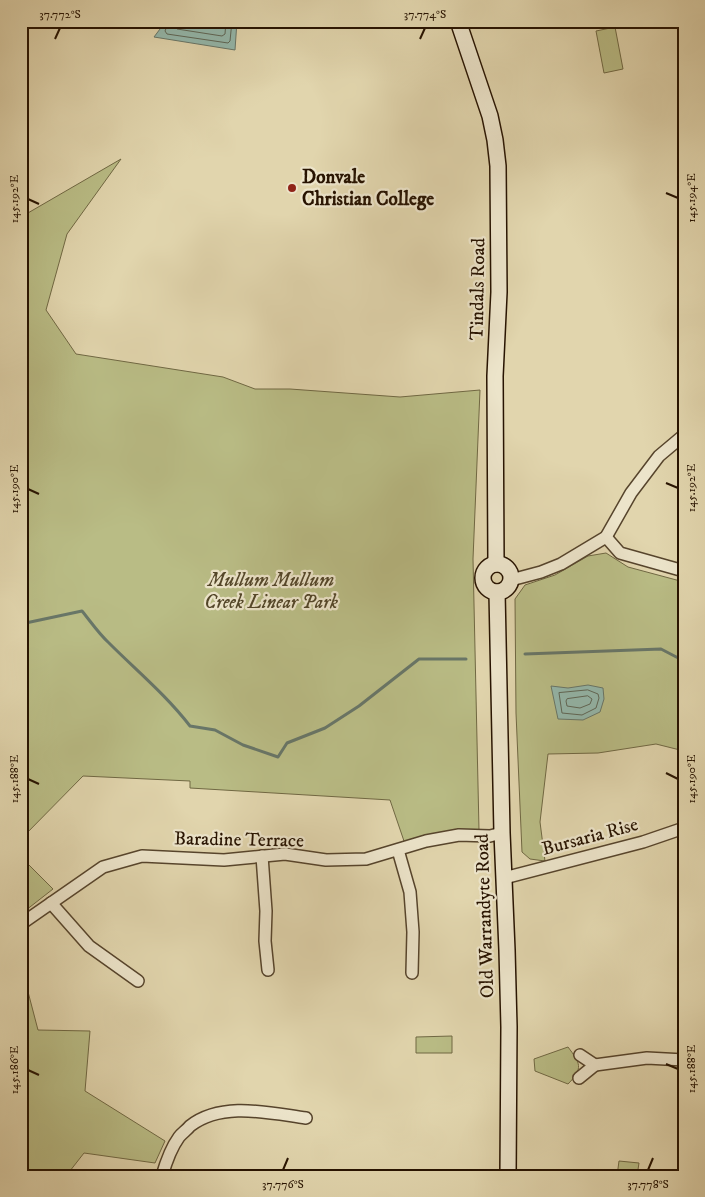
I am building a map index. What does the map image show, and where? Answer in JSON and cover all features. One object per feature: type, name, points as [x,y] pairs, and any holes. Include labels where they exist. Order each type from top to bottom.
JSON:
[{"type":"main road","name":"Tindals Road","points":[[458,21],[490,116],[498,166],[499,292],[495,376],[496,564]]},
{"type":"main road","points":[[496,564],[504,565],[508,568],[511,580],[505,590],[497,592],[489,589],[483,579],[485,570],[496,564]]},
{"type":"main road","name":"Old Warrandyte Road","points":[[497,592],[502,833],[509,1027],[508,1176]]},
{"type":"street","points":[[511,580],[541,572],[561,564],[606,537],[631,493],[660,456],[684,435]]},
{"type":"street","points":[[606,537],[620,554],[684,570]]},
{"type":"street","name":"Bursaria Rise","points":[[504,878],[643,842],[684,828]]},
{"type":"street","name":"Baradine Terrace","points":[[21,924],[103,867],[142,856],[224,860],[284,854],[326,860],[366,859],[426,841],[459,835],[490,836],[502,833]]},
{"type":"street","points":[[398,850],[410,892],[413,932],[412,973]]},
{"type":"street","points":[[262,856],[268,970]]},
{"type":"street","points":[[51,903],[89,946],[138,981]]},
{"type":"street","points":[[580,1055],[595,1065]]},
{"type":"street","points":[[579,1078],[595,1065],[647,1058],[684,1060]]},
{"type":"street","points":[[162,1176],[168,1157],[180,1135],[198,1121],[214,1114],[244,1110],[306,1118]]},
{"type":"green space","points":[[615,27],[623,69],[604,73],[596,31]]},
{"type":"green space","name":"Mullum Mullum Creek Linear Park","points":[[121,159],[67,234],[46,310],[76,354],[223,377],[255,389],[290,389],[400,397],[480,390],[473,559],[479,830],[405,844],[390,800],[190,788],[190,781],[83,776],[21,839],[21,217]]},
{"type":"green space","points":[[606,553],[628,567],[684,582],[684,751],[656,744],[598,753],[548,754],[540,822],[545,861],[530,859],[522,852],[516,713],[515,599],[525,585],[555,575],[588,556]]},
{"type":"green space","points":[[21,857],[53,889],[21,914]]},
{"type":"green space","points":[[21,965],[38,1030],[90,1031],[85,1091],[165,1141],[155,1163],[84,1153],[66,1176],[21,1176]]},
{"type":"green space","points":[[452,1036],[452,1053],[416,1053],[416,1037]]},
{"type":"green space","points":[[568,1047],[575,1057],[578,1069],[568,1084],[535,1071],[534,1059]]},
{"type":"green space","points":[[619,1161],[639,1163],[637,1176],[617,1176]]},
{"type":"water","points":[[166,21],[237,21],[235,50],[154,37]]},
{"type":"water","points":[[588,685],[603,688],[604,699],[600,712],[583,720],[558,719],[551,686],[568,688]]},
{"type":"waterway","points":[[21,624],[82,611],[98,632],[161,693],[190,726],[215,730],[243,745],[278,757],[287,743],[325,728],[359,706],[419,659],[466,659]]},
{"type":"waterway","points":[[525,654],[661,649],[684,661]]},
{"type":"place","name":"Donvale Christian College","points":[[292,188]]}]
